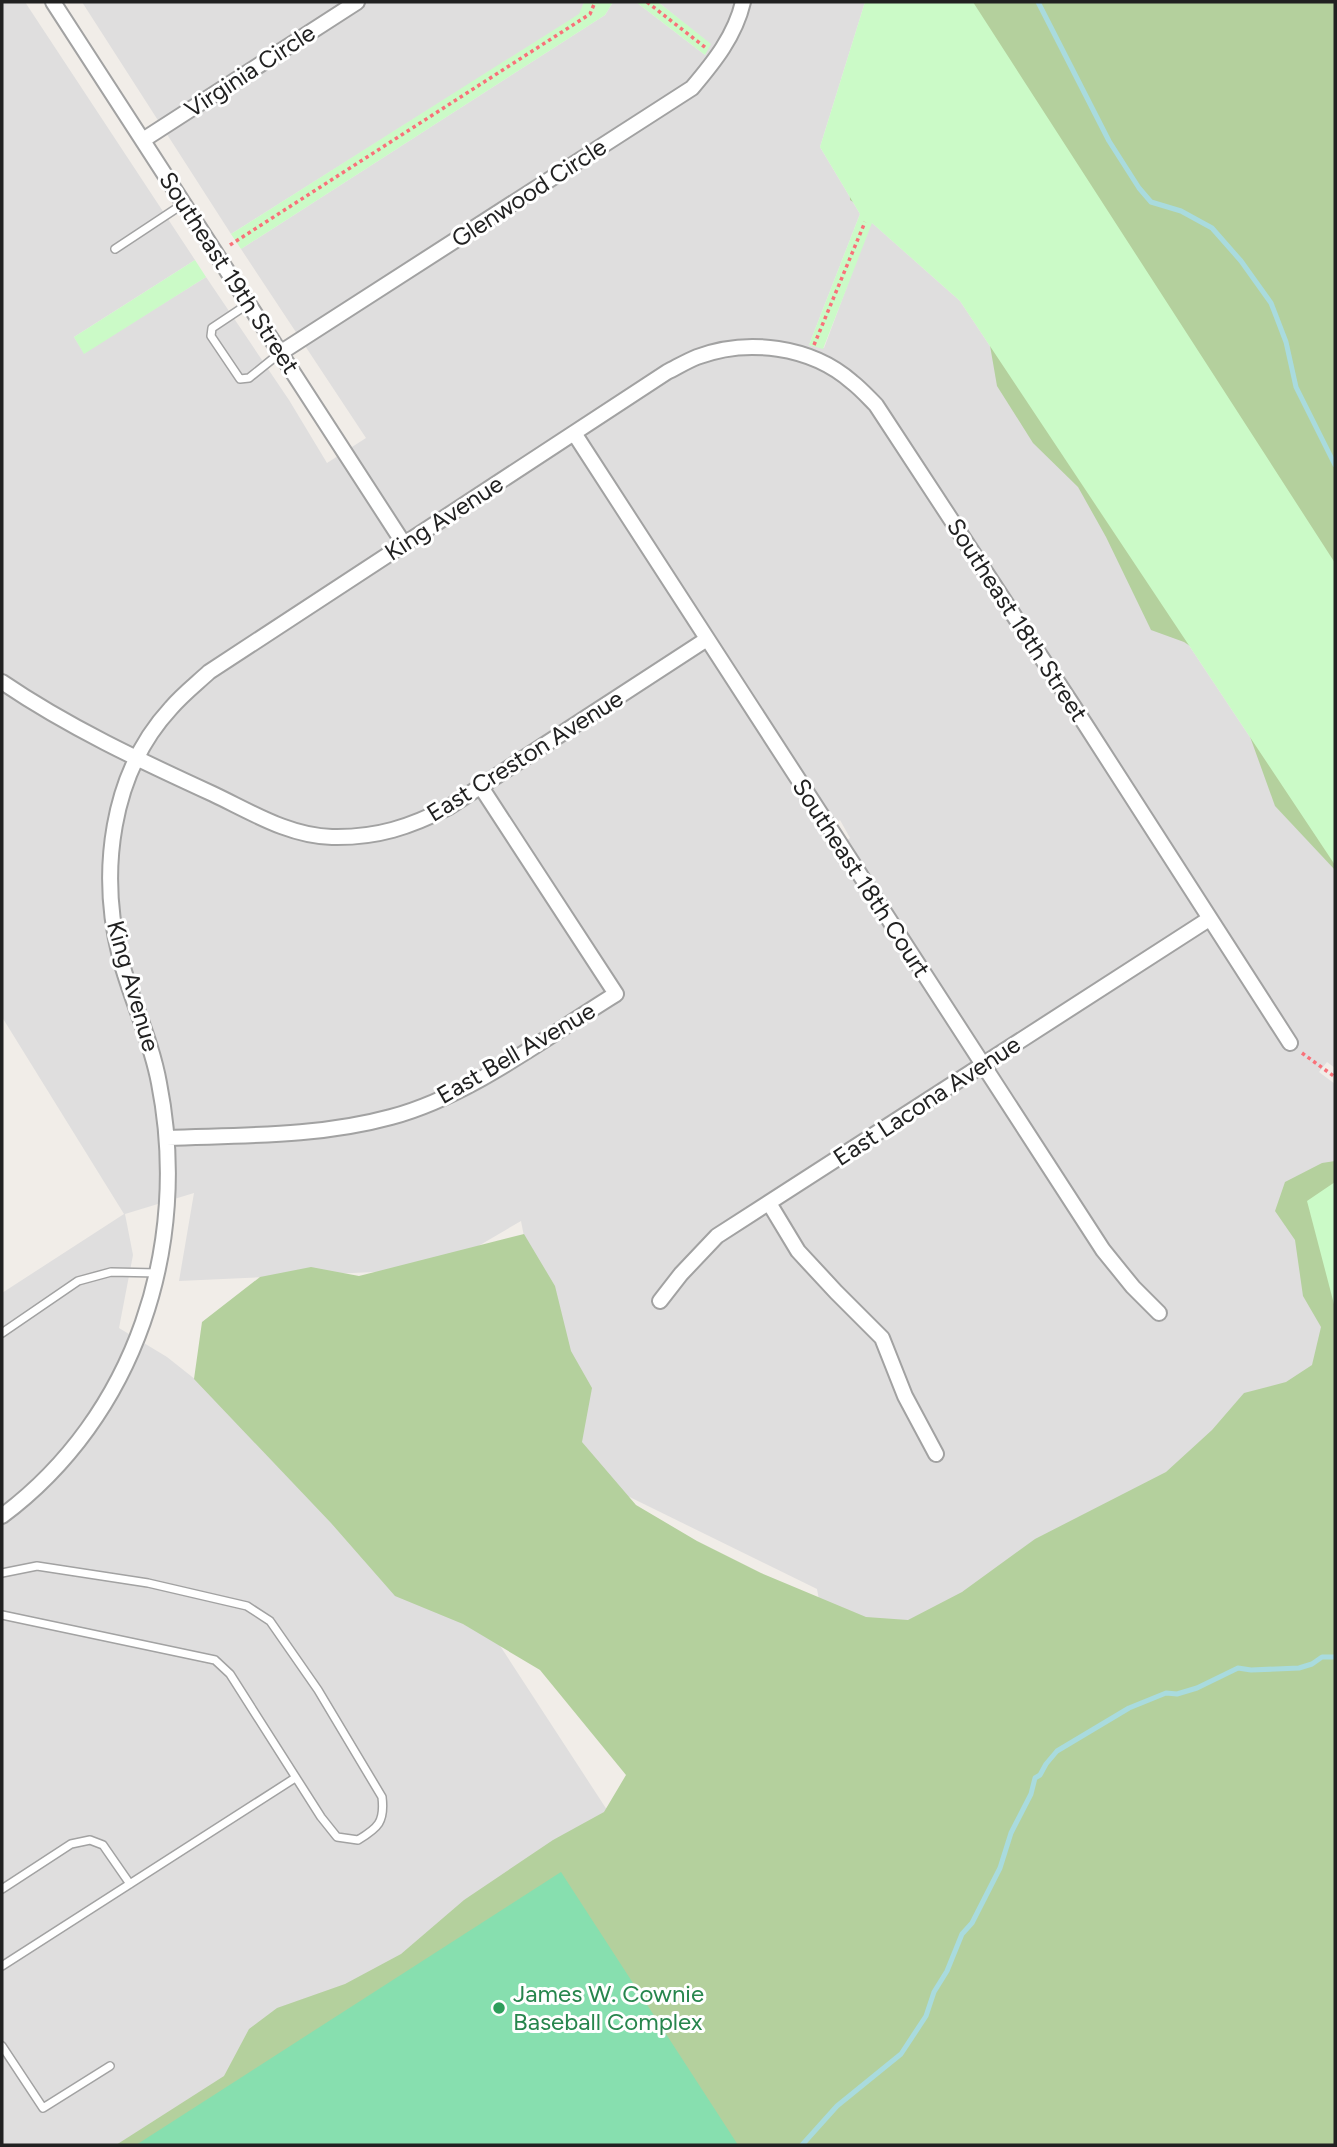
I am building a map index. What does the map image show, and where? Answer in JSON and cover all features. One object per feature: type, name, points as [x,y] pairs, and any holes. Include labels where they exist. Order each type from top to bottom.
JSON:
[{"type":"street","name":"Southeast 19th Street","points":[[53,2],[404,544]]},
{"type":"street","name":"Virginia Circle","points":[[143,140],[357,2]]},
{"type":"street","name":"Glenwood Circle","points":[[281,353],[692,88],[718,57],[743,2]]},
{"type":"street","name":"Southeast 18th Street","points":[[654,381],[697,357],[745,346],[778,348],[810,357],[852,382],[885,418],[1290,1043]]},
{"type":"street","name":"King Avenue","points":[[2,1516],[51,1474],[79,1442],[104,1407],[125,1370],[142,1330],[158,1273],[165,1234],[167,1138],[160,1083],[147,1035],[120,958],[110,898],[112,838],[119,802],[137,759],[170,709],[209,672],[654,381]]},
{"type":"street","name":"Southeast 18th Court","points":[[574,433],[1103,1250],[1160,1313]]},
{"type":"street","name":"East Creston Avenue","points":[[2,682],[40,708],[137,759],[290,830],[330,837],[372,836],[412,826],[449,807],[707,639]]},
{"type":"street","name":"East Bell Avenue","points":[[167,1138],[311,1132],[392,1117],[432,1103],[469,1085],[616,994],[481,787]]},
{"type":"street","name":"East Lacona Avenue","points":[[660,1301],[717,1236],[1209,919]]},
{"type":"street","points":[[769,1203],[798,1251],[882,1338],[905,1396],[936,1454]]},
{"type":"lane","points":[[115,248],[184,204]]},
{"type":"lane","points":[[248,303],[212,328],[211,336],[240,379],[248,378],[281,353]]},
{"type":"lane","points":[[2,1333],[78,1281],[111,1272],[158,1273]]},
{"type":"lane","points":[[2,1573],[37,1566],[148,1583],[247,1606],[270,1621],[318,1690],[382,1797],[384,1813],[376,1829],[358,1840],[337,1837],[321,1818],[230,1674],[215,1660],[2,1615]]},
{"type":"lane","points":[[2,1966],[295,1777]]},
{"type":"lane","points":[[2,1889],[71,1844],[89,1840],[103,1845],[130,1884]]},
{"type":"lane","points":[[2,2046],[43,2108],[110,2066]]},
{"type":"path","points":[[216,254],[590,14],[595,2]]},
{"type":"path","points":[[647,2],[718,57]]},
{"type":"path","points":[[810,357],[865,222]]},
{"type":"path","points":[[1290,1043],[1335,1077]]},
{"type":"shaded area","points":[[2,2],[25,2],[195,260],[74,337],[84,353],[206,277],[289,400],[327,463],[366,438],[241,249],[605,15],[613,2],[636,2],[705,55],[710,44],[658,2],[865,2],[820,147],[860,214],[809,345],[824,348],[871,222],[960,301],[1335,865],[1335,1068],[1327,1062],[1319,1072],[1335,1084],[1335,1382],[837,1701],[817,1589],[491,1429],[533,1283],[521,1221],[439,1269],[179,1281],[194,1193],[125,1214],[133,1255],[119,1328],[167,1357],[467,1595],[624,1836],[136,2145],[2,2145],[2,1293],[124,1214],[2,1017]],"holes":[[[840,820],[850,838],[831,850],[820,833]]]},
{"type":"shaded area","points":[[82,2],[584,2],[580,14],[231,234]]},
{"type":"green space","points":[[584,2],[613,2],[605,15],[241,249],[231,234],[579,14]]},
{"type":"green space","points":[[636,2],[658,2],[711,44],[705,55]]},
{"type":"green space","points":[[865,2],[973,2],[1335,563],[1335,865],[960,301],[872,223],[823,349],[809,345],[860,214],[820,147]]},
{"type":"green space","points":[[916,2],[1335,2],[1335,870],[1275,806],[1226,670],[1184,642],[1151,630],[1106,537],[1078,487],[1033,443],[997,386],[988,334],[973,289],[897,229],[850,200],[848,131]]},
{"type":"green space","points":[[195,260],[206,277],[84,354],[74,337]]},
{"type":"green space","points":[[1335,1161],[1335,2145],[116,2145],[224,2076],[249,2029],[277,2008],[345,1984],[401,1954],[464,1900],[553,1840],[604,1812],[626,1775],[540,1670],[463,1624],[395,1596],[331,1523],[194,1379],[202,1322],[260,1277],[311,1267],[359,1276],[524,1234],[555,1286],[571,1351],[592,1388],[582,1442],[636,1505],[697,1541],[761,1573],[866,1617],[908,1620],[962,1592],[1035,1539],[1166,1472],[1212,1430],[1244,1393],[1286,1382],[1312,1365],[1321,1327],[1303,1296],[1295,1240],[1275,1211],[1285,1182],[1322,1163]]},
{"type":"green space","points":[[1335,1182],[1335,1308],[1307,1201]]},
{"type":"green space","name":"James W. Cownie Baseball Complex","points":[[561,1872],[738,2145],[136,2145]]},
{"type":"waterway","points":[[1038,2],[1109,141],[1139,188],[1151,202],[1181,211],[1212,228],[1241,261],[1271,303],[1286,342],[1296,387],[1335,465]]},
{"type":"waterway","points":[[802,2145],[837,2106],[901,2054],[926,2016],[934,1992],[947,1971],[962,1934],[972,1923],[1000,1868],[1011,1833],[1031,1794],[1035,1778],[1057,1751],[1129,1708],[1166,1693],[1177,1694],[1197,1688],[1238,1668],[1299,1668],[1322,1657],[1335,1657]]},
{"type":"place","name":"James W. Cownie Baseball Complex","points":[[499,2008]]}]
